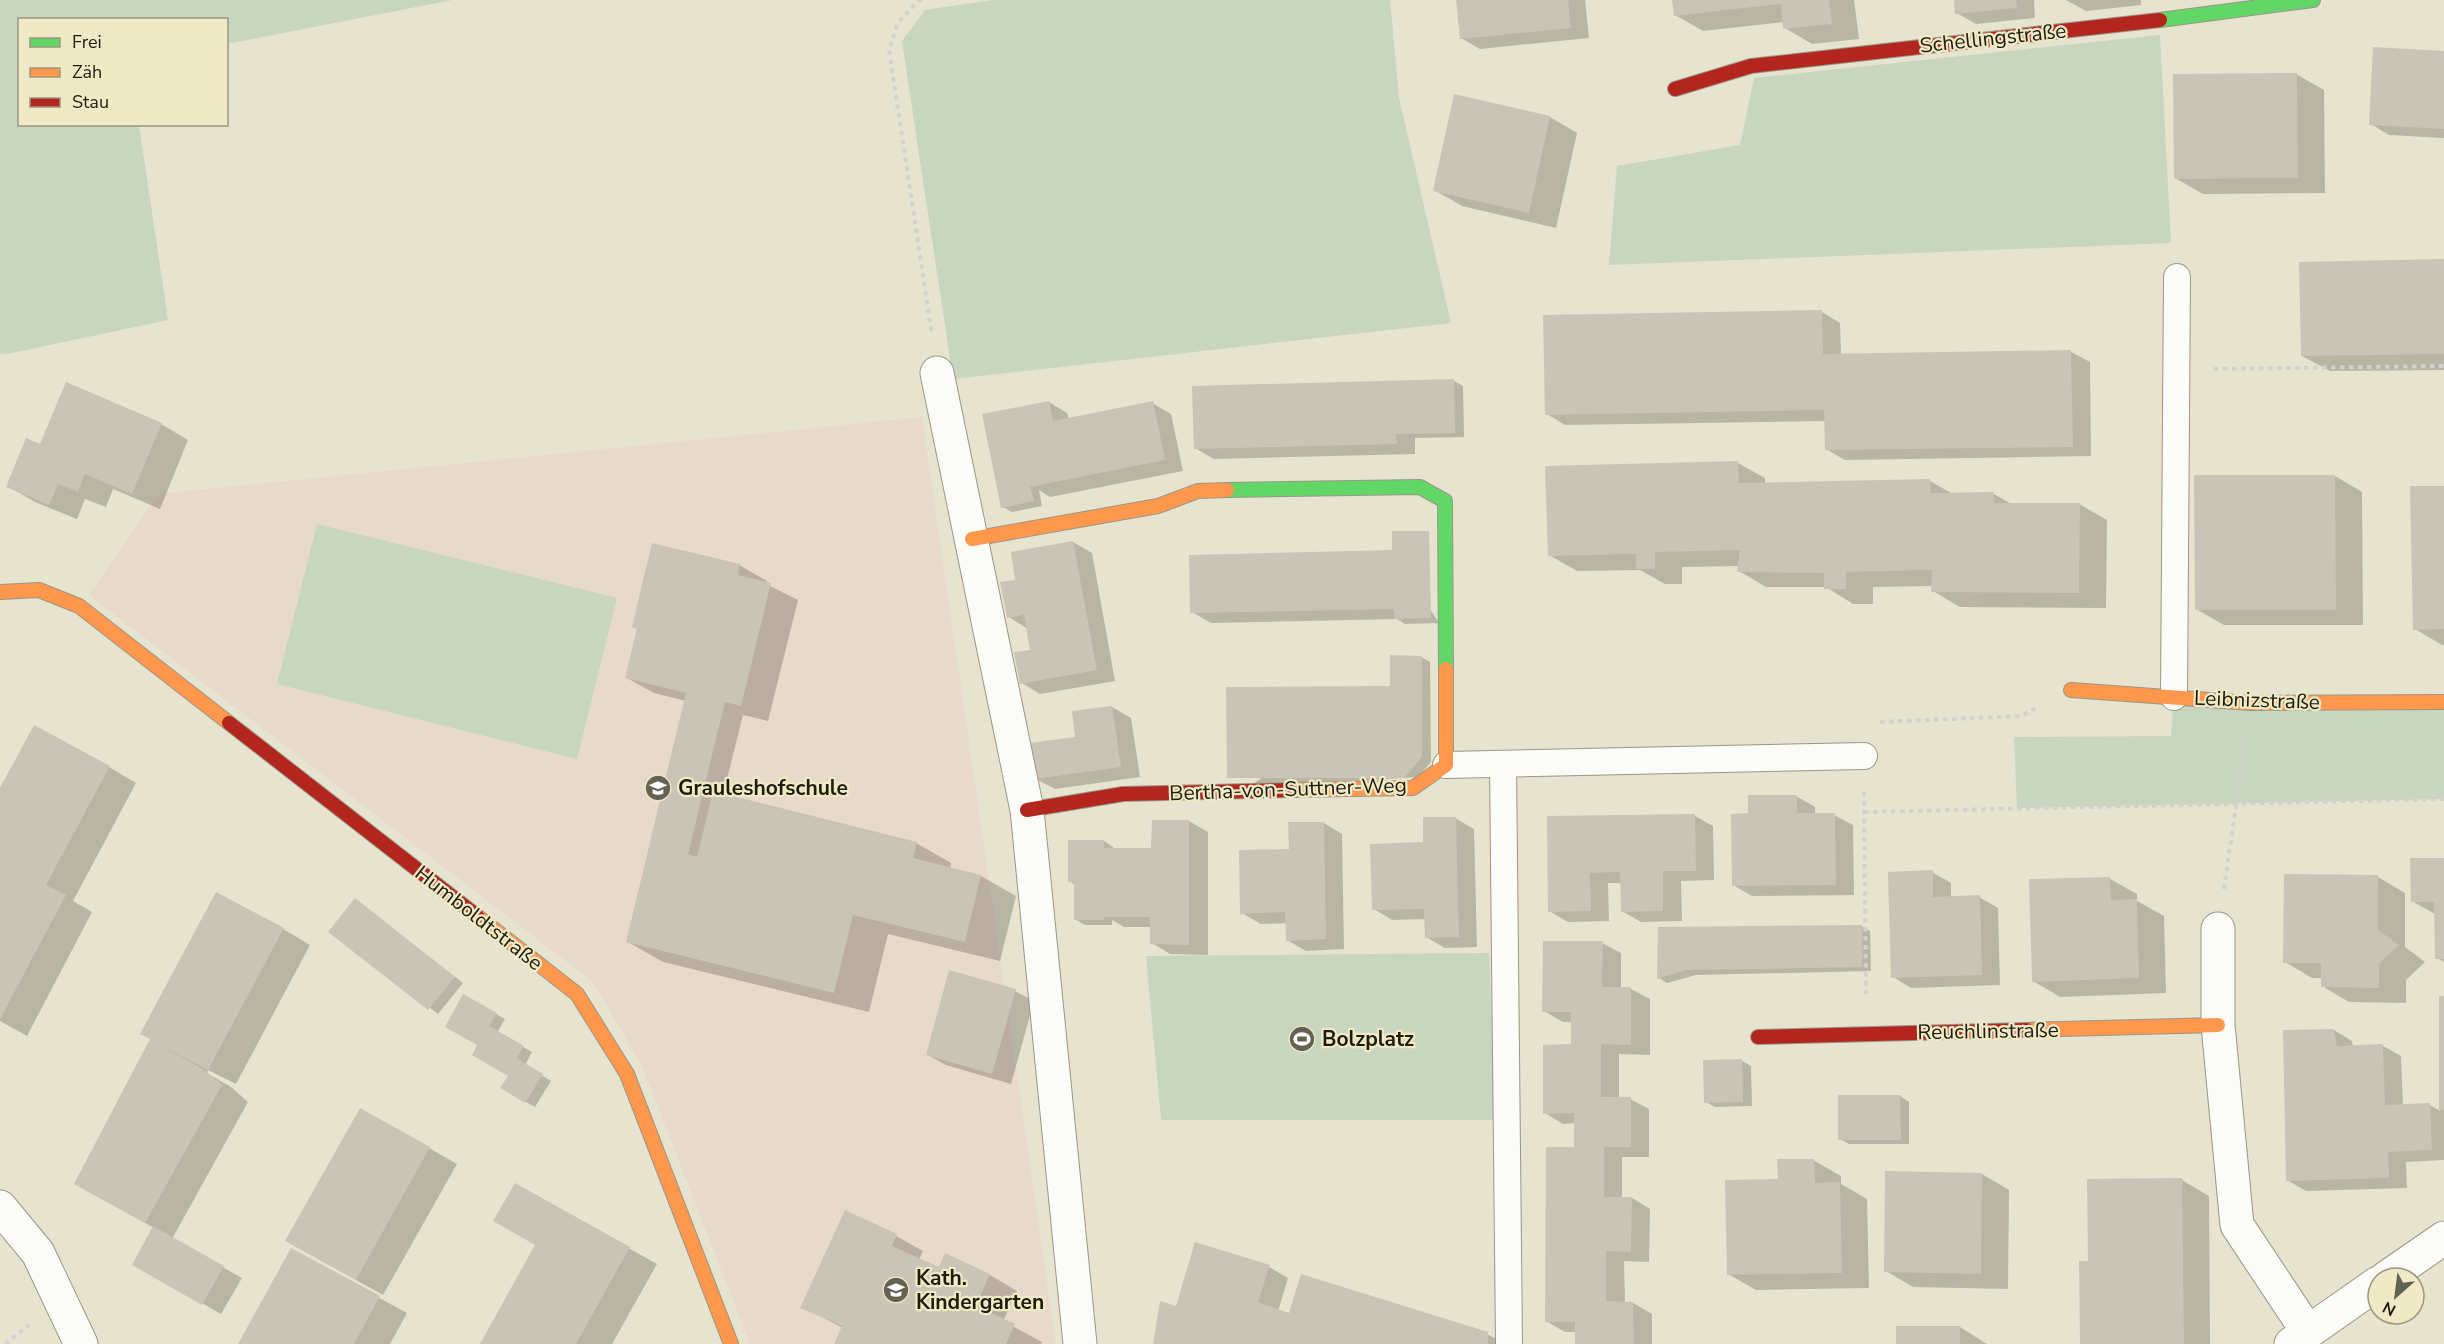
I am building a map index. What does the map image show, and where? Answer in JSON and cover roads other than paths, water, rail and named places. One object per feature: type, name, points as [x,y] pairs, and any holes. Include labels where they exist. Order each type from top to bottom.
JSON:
[{"type":"street","name":"Schellingstraße","points":[[1675,89],[1751,66],[2244,10],[2313,0]]},
{"type":"street","points":[[937,373],[1028,810],[1080,1344]]},
{"type":"street","points":[[972,539],[1158,506],[1198,491],[1420,487],[1445,501],[1446,765]]},
{"type":"street","name":"Humboldtstraße","points":[[0,592],[39,590],[79,606],[577,994],[627,1074],[731,1344]]},
{"type":"street","name":"Leibnizstraße","points":[[2071,690],[2250,703],[2444,702]]},
{"type":"street","name":"Bertha-von-Suttner-Weg","points":[[1028,810],[1123,794],[1413,788],[1446,765]]},
{"type":"street","points":[[2218,929],[2218,1025],[2237,1225],[2299,1338],[2366,1291]]},
{"type":"street","name":"Reuchlinstraße","points":[[1758,1037],[2218,1025]]},
{"type":"street","points":[[0,1207],[38,1253],[81,1344]]},
{"type":"street","points":[[2403,1266],[2444,1238]]},
{"type":"lane","points":[[2174,697],[2177,277]]},
{"type":"lane","points":[[1446,765],[1864,756]]},
{"type":"lane","points":[[1503,764],[1509,1344]]},
{"type":"place","name":"Grauleshofschule","points":[[658,788]]},
{"type":"place","name":"Bolzplatz","points":[[1302,1039]]},
{"type":"place","name":"Kath. Kindergarten","points":[[896,1290]]}]
